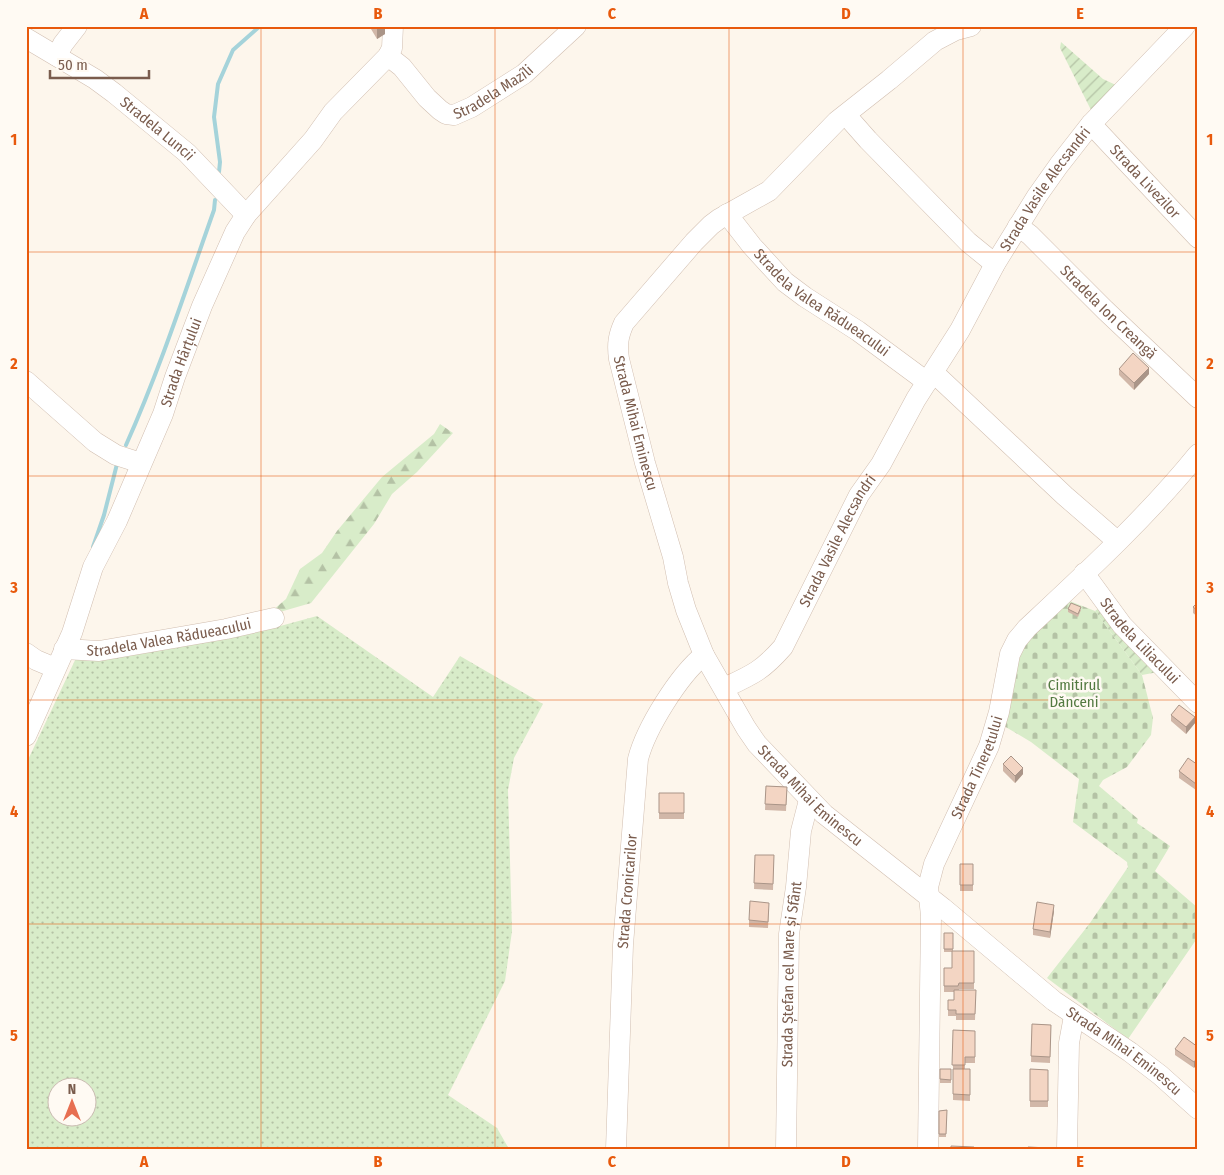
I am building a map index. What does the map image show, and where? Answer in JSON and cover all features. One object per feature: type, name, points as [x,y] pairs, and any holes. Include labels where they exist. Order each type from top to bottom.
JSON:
[{"type":"street","points":[[57,56],[63,44],[77,26]]},
{"type":"street","points":[[388,56],[392,48],[393,26]]},
{"type":"street","name":"Stradela Mazîli","points":[[388,56],[402,67],[427,98],[440,110],[446,114],[454,115],[472,107],[524,74],[576,26]]},
{"type":"street","points":[[727,214],[740,209],[769,191],[837,121],[935,40],[956,30],[971,26]]},
{"type":"street","name":"Strada Vasile Alecsandri","points":[[724,688],[756,674],[783,647],[859,495],[881,464],[916,399],[960,330],[995,264],[1018,226],[1058,165],[1091,124],[1185,26]]},
{"type":"street","name":"Stradela Luncii","points":[[26,38],[95,79],[114,93],[187,153],[246,216]]},
{"type":"street","name":"Strada Hârțului","points":[[26,736],[80,612],[93,567],[117,521],[163,414],[212,280],[235,232],[246,216],[313,140],[333,112],[388,56]]},
{"type":"street","points":[[846,115],[868,140],[980,254],[995,264]]},
{"type":"street","name":"Strada Livezilor","points":[[1091,124],[1198,238]]},
{"type":"street","name":"Strada Mihai Eminescu","points":[[727,214],[711,225],[694,242],[634,312],[622,328],[617,345],[645,463],[673,557],[678,583],[704,655],[757,744],[809,800],[1054,1001],[1153,1069],[1198,1109]]},
{"type":"street","name":"Stradela Valea Rădueacului","points":[[727,214],[752,246],[785,282],[805,297],[930,377]]},
{"type":"street","name":"Stradela Ion Creangă","points":[[1018,226],[1030,235],[1105,310],[1198,398]]},
{"type":"street","points":[[930,377],[1117,541]]},
{"type":"street","points":[[26,381],[95,442],[116,454],[141,463]]},
{"type":"street","name":"Strada Tineretului","points":[[928,1149],[931,916],[928,887],[934,864],[989,746],[999,712],[1010,654],[1017,640],[1027,628],[1117,541],[1198,454]]},
{"type":"street","name":"Stradela Liliacului","points":[[1084,573],[1122,624],[1198,703]]},
{"type":"street","name":"Stradela Valea Rădueacului","points":[[64,649],[99,651],[226,629],[274,618]]},
{"type":"street","points":[[26,653],[36,660],[56,668]]},
{"type":"street","name":"Strada Cronicarilor","points":[[616,1149],[623,945],[638,759],[648,732],[680,680],[687,670],[704,655]]},
{"type":"street","name":"Strada Ștefan cel Mare și Sfânt","points":[[786,1149],[790,934],[800,831],[809,800]]},
{"type":"street","points":[[1068,1149],[1070,1042],[1074,1016]]},
{"type":"green space","points":[[1061,42],[1103,79],[1118,86],[1093,114],[1060,48]]},
{"type":"green space","points":[[440,424],[453,433],[417,472],[392,494],[374,524],[311,603],[266,616],[286,599],[300,569],[322,553],[337,531],[382,477],[434,434]]},
{"type":"green space","name":"Cimitirul Dănceni","points":[[1067,600],[1095,611],[1142,675],[1153,718],[1151,735],[1127,767],[1103,780],[1099,786],[1138,819],[1137,823],[1170,846],[1155,871],[1198,908],[1198,937],[1128,1039],[1047,978],[1090,923],[1128,867],[1127,862],[1073,822],[1079,779],[1031,742],[1004,726],[1015,653]]},
{"type":"green space","points":[[1102,606],[1158,672],[1142,675],[1095,611]]},
{"type":"green space","points":[[317,616],[433,697],[460,656],[543,704],[514,758],[508,790],[512,931],[505,981],[448,1095],[497,1128],[509,1149],[26,1149],[26,764],[77,656],[273,628]]},
{"type":"building","points":[[1133,353],[1149,368],[1134,383],[1119,369]]},
{"type":"building","points":[[1198,602],[1198,611],[1193,607]]},
{"type":"building","points":[[1071,603],[1081,607],[1078,614],[1068,609]]},
{"type":"building","points":[[1179,705],[1195,717],[1186,727],[1171,715]]},
{"type":"building","points":[[1011,756],[1023,768],[1015,776],[1003,764]]},
{"type":"building","points":[[1188,758],[1198,765],[1198,781],[1196,784],[1179,771]]},
{"type":"building","points":[[766,786],[787,787],[786,805],[765,804]]},
{"type":"building","points":[[659,793],[684,793],[684,813],[659,813]]},
{"type":"building","points":[[755,855],[774,855],[773,884],[754,883]]},
{"type":"building","points":[[960,864],[973,864],[973,885],[960,885]]},
{"type":"building","points":[[750,901],[769,903],[768,922],[749,920]]},
{"type":"building","points":[[1037,902],[1054,905],[1050,932],[1033,929]]},
{"type":"building","points":[[944,933],[953,933],[953,949],[944,949]]},
{"type":"building","points":[[952,951],[974,951],[974,983],[944,986],[944,968],[952,968]]},
{"type":"building","points":[[954,990],[976,990],[975,1014],[956,1014],[956,1010],[948,1010],[948,1000],[954,1000]]},
{"type":"building","points":[[1032,1024],[1051,1025],[1050,1057],[1031,1056]]},
{"type":"building","points":[[953,1030],[975,1031],[975,1057],[965,1057],[965,1065],[952,1065]]},
{"type":"building","points":[[1184,1037],[1198,1047],[1198,1057],[1194,1062],[1175,1049]]},
{"type":"building","points":[[940,1069],[951,1069],[951,1080],[940,1079]]},
{"type":"building","points":[[953,1069],[970,1069],[970,1095],[953,1094]]},
{"type":"building","points":[[1030,1069],[1048,1070],[1048,1101],[1030,1101]]},
{"type":"building","points":[[947,1110],[946,1134],[939,1134],[939,1111]]},
{"type":"building","points":[[951,1146],[974,1147],[974,1149],[951,1149]]},
{"type":"building","points":[[1028,1147],[1048,1148],[1048,1149],[1028,1149]]},
{"type":"waterway","points":[[219,172],[220,162],[214,117],[218,84],[233,50],[260,26]]},
{"type":"waterway","points":[[126,445],[172,329],[214,210],[215,200]]},
{"type":"waterway","points":[[93,547],[104,515],[117,464]]}]
